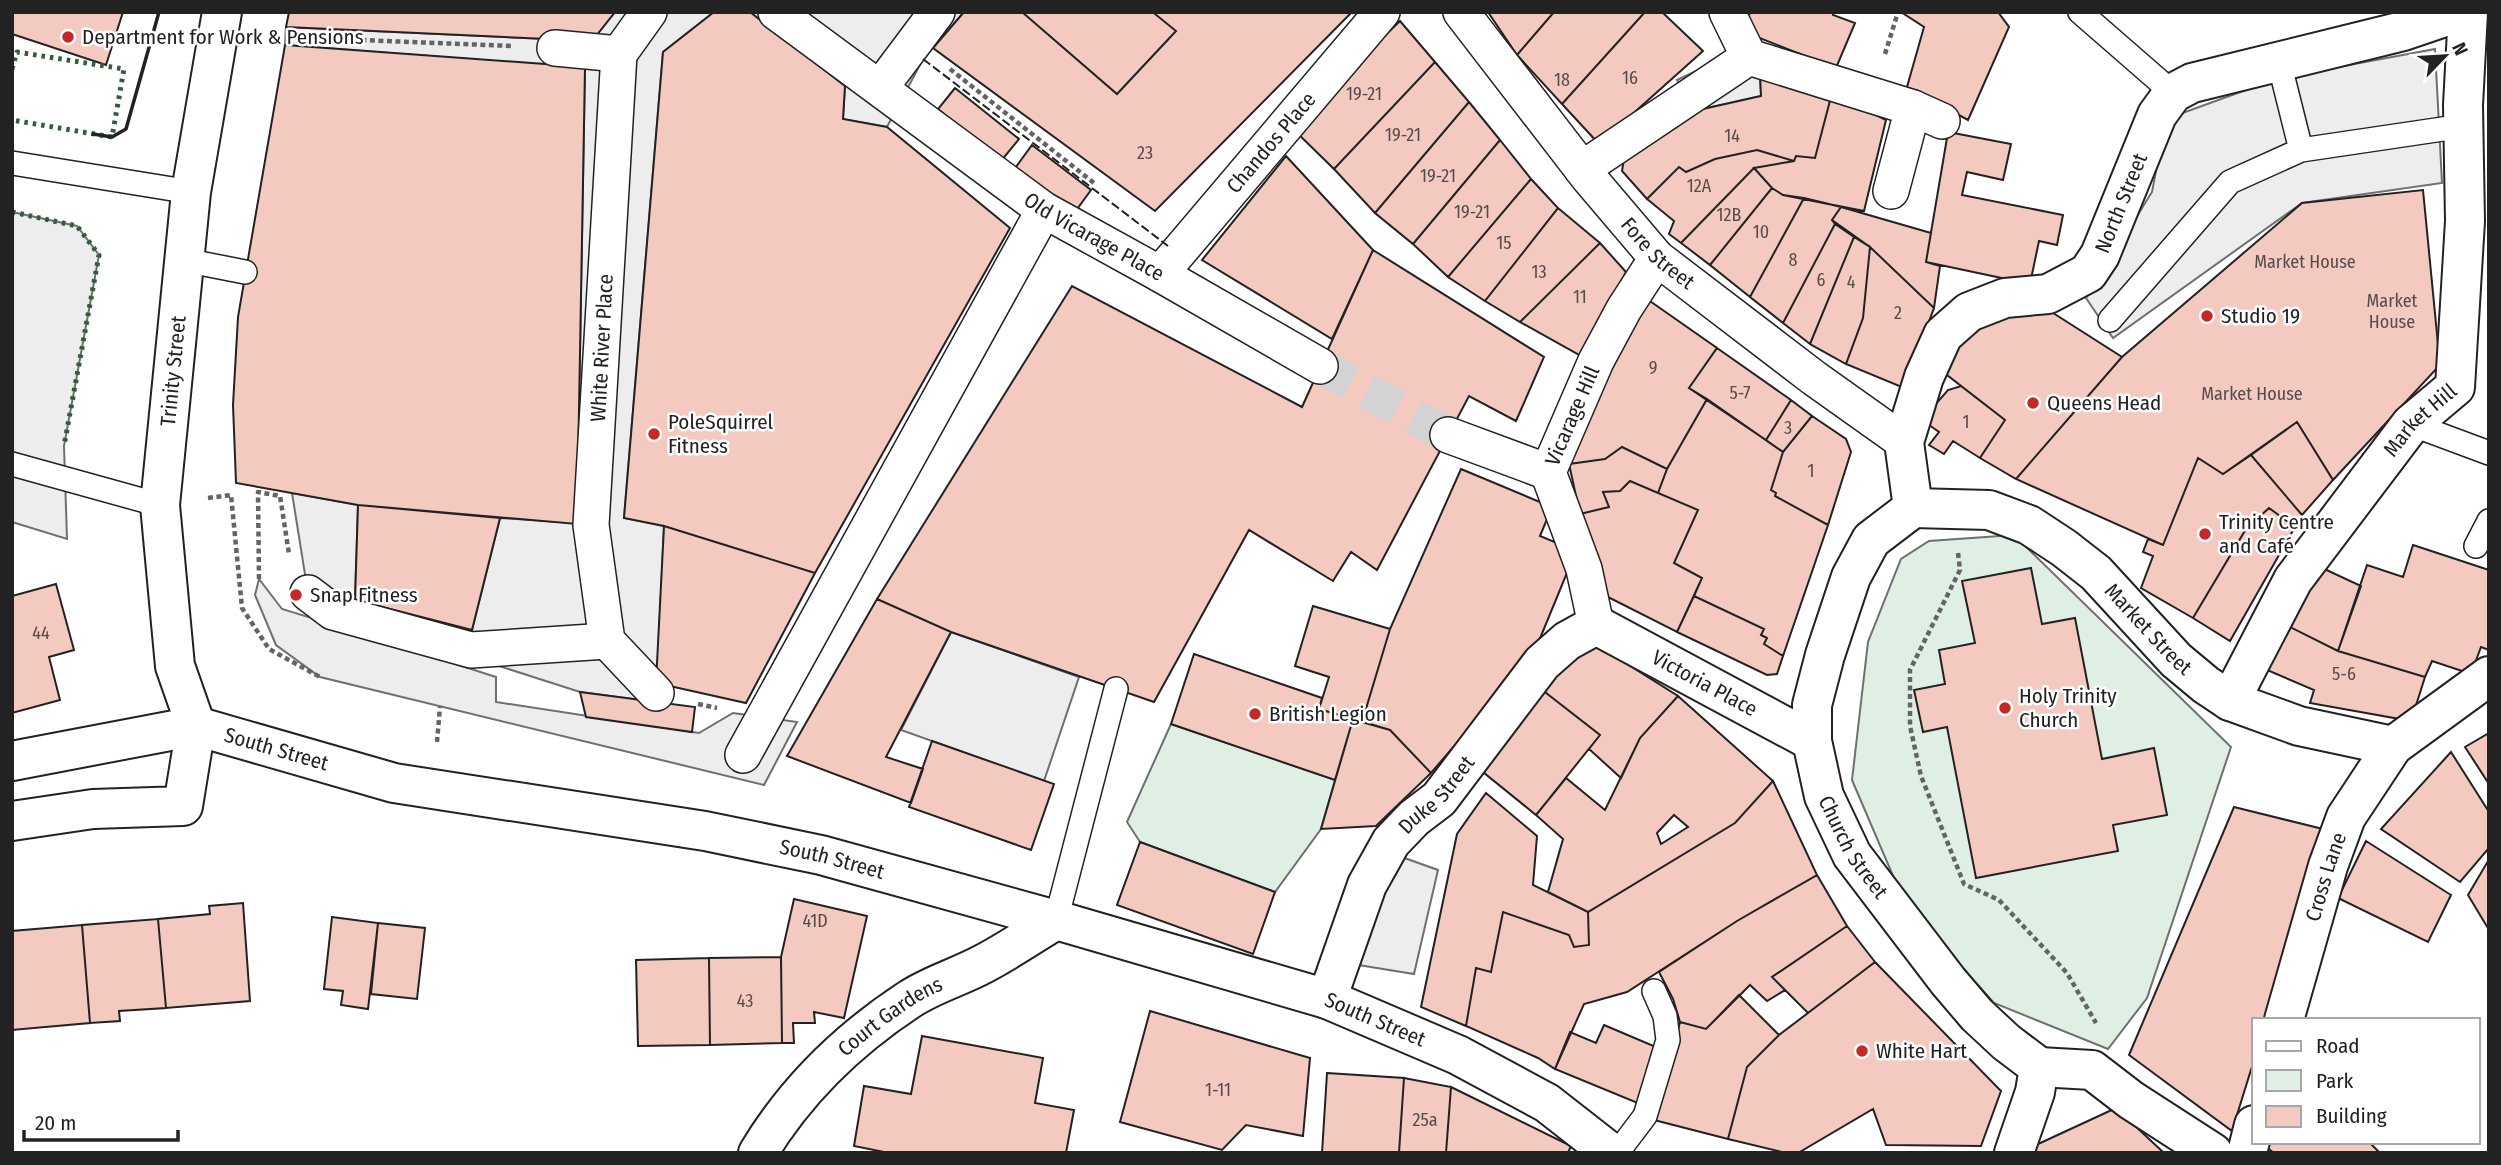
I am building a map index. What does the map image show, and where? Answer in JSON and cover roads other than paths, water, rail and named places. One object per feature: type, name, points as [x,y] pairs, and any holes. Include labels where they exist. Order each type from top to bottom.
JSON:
[{"type":"street","name":"Trinity Street","points":[[196,726],[174,666],[160,505],[191,192],[222,12]]},
{"type":"street","points":[[555,48],[619,54],[649,12]]},
{"type":"street","name":"Old Vicarage Place","points":[[776,12],[1044,210],[1320,366]]},
{"type":"street","points":[[880,88],[937,12]]},
{"type":"street","name":"Chandos Place","points":[[1160,274],[1382,12]]},
{"type":"street","name":"Fore Street","points":[[1461,12],[1582,169],[1657,258],[1814,378],[1905,442]]},
{"type":"street","points":[[1727,12],[1749,57],[1928,114],[1891,191]]},
{"type":"street","points":[[2173,93],[2192,83],[2403,31],[2459,12]]},
{"type":"street","name":"Market Hill","points":[[2230,701],[2293,580],[2411,424],[2455,387],[2465,221],[2463,126],[2468,12]]},
{"type":"street","name":"White River Place","points":[[607,641],[591,525],[619,54]]},
{"type":"street","points":[[1582,169],[1749,57]]},
{"type":"street","name":"North Street","points":[[1913,509],[1905,442],[1924,377],[1943,335],[1969,312],[2005,298],[2048,294],[2088,273],[2100,255],[2157,115],[2173,93]]},
{"type":"street","points":[[743,755],[1044,210]]},
{"type":"street","name":"Vicarage Hill","points":[[1596,625],[1584,569],[1548,472],[1596,361],[1624,309],[1657,258]]},
{"type":"street","points":[[1448,435],[1548,472]]},
{"type":"street","name":"Market Street","points":[[1913,509],[1989,510],[2029,525],[2096,573],[2176,660],[2230,701],[2299,726],[2393,746]]},
{"type":"street","name":"Church Street","points":[[1913,509],[1871,540],[1851,577],[1812,705],[1812,741],[1824,796],[1852,855],[1948,981],[1977,1015],[2039,1067]]},
{"type":"street","points":[[308,593],[333,612],[471,650],[607,641],[646,690]]},
{"type":"street","name":"Victoria Place","points":[[1596,625],[1812,741]]},
{"type":"street","name":"Duke Street","points":[[1327,999],[1367,885],[1391,842],[1414,818],[1439,799],[1542,663],[1567,641],[1596,625]]},
{"type":"street","points":[[2393,746],[2489,676]]},
{"type":"street","points":[[12,821],[93,809],[183,806],[196,726]]},
{"type":"street","name":"South Street","points":[[12,761],[196,726],[394,783],[705,831],[821,855],[1327,999],[1458,1055],[1547,1102],[1611,1153]]},
{"type":"street","name":"Cross Lane","points":[[2285,1018],[2328,866],[2346,817],[2393,746]]},
{"type":"street","name":"Court Gardens","points":[[758,1153],[774,1127],[813,1079],[857,1036],[913,997],[982,965],[1056,920]]},
{"type":"street","points":[[2014,1153],[2035,1092],[2039,1067],[2092,1070],[2131,1100],[2213,1153]]},
{"type":"street","points":[[2246,1153],[2252,1132]]},
{"type":"lane","points":[[2080,12],[2173,93]]},
{"type":"lane","points":[[2279,62],[2301,150]]},
{"type":"lane","points":[[2110,320],[2230,182],[2301,150],[2463,126]]},
{"type":"lane","points":[[12,163],[191,192]]},
{"type":"lane","points":[[184,260],[245,272]]},
{"type":"lane","points":[[2411,424],[2489,453]]},
{"type":"lane","points":[[12,464],[160,505]]},
{"type":"lane","points":[[2476,546],[2489,521]]},
{"type":"lane","points":[[1056,920],[1116,690]]},
{"type":"lane","points":[[1617,1153],[1645,1116],[1668,1040],[1665,1016],[1654,991]]},
{"type":"tunnel","points":[[1320,366],[1448,435]]},
{"type":"place","name":"Department for Work & Pensions","points":[[68,37]]},
{"type":"place","name":"Studio 19","points":[[2207,316]]},
{"type":"place","name":"Queens Head","points":[[2033,403]]},
{"type":"place","name":"PoleSquirrel Fitness","points":[[654,434]]},
{"type":"place","name":"Trinity Centre and Café","points":[[2205,534]]},
{"type":"place","name":"Snap Fitness","points":[[296,595]]},
{"type":"place","name":"Holy Trinity Church","points":[[2005,708]]},
{"type":"place","name":"British Legion","points":[[1255,714]]},
{"type":"place","name":"White Hart","points":[[1862,1051]]}]
